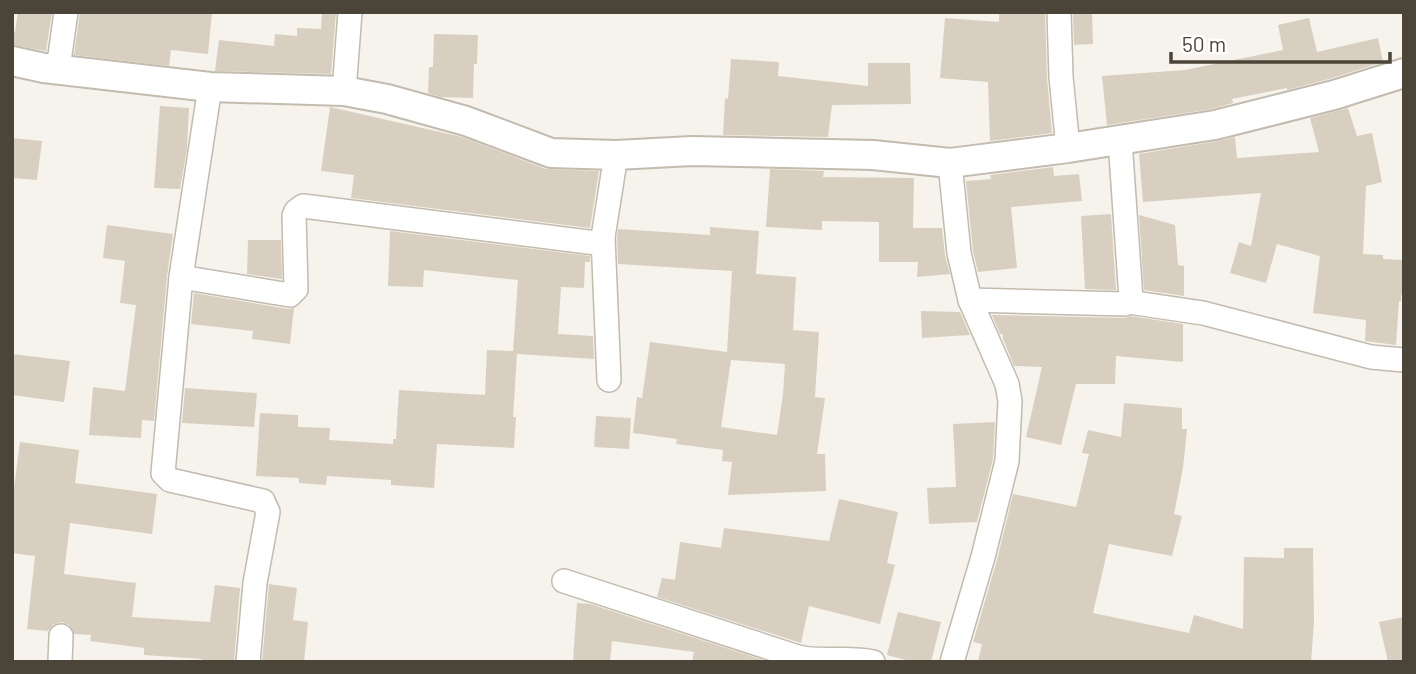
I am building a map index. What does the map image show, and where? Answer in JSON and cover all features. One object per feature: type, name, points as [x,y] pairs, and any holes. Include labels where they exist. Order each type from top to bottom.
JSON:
[{"type":"street","points":[[58,69],[66,12]]},
{"type":"street","points":[[344,91],[350,12]]},
{"type":"street","points":[[1059,12],[1061,77],[1068,148]]},
{"type":"street","points":[[12,61],[44,68],[210,87],[344,91],[387,99],[466,121],[551,153],[873,155],[950,163],[1215,125],[1334,95],[1404,73]]},
{"type":"street","points":[[210,87],[181,277],[163,473],[170,480],[263,501],[265,504],[268,512],[255,583],[248,662]]},
{"type":"street","points":[[1120,140],[1132,295],[1129,302]]},
{"type":"street","points":[[609,380],[603,237],[616,155]]},
{"type":"street","points":[[950,163],[959,253],[970,300],[1007,384],[1010,401],[1007,461],[984,557],[952,662]]},
{"type":"street","points":[[181,277],[290,295],[296,289],[294,216],[303,206],[593,243],[603,237]]},
{"type":"street","points":[[970,300],[1129,302],[1203,313],[1371,357],[1404,360]]},
{"type":"street","points":[[564,581],[798,657],[873,662]]},
{"type":"street","points":[[60,662],[61,636]]},
{"type":"building","points":[[18,12],[52,12],[46,51],[12,45],[12,31],[15,32]]},
{"type":"building","points":[[80,12],[212,12],[208,54],[171,50],[169,66],[74,55]]},
{"type":"building","points":[[322,12],[336,12],[331,74],[215,71],[219,40],[274,46],[275,34],[297,36],[297,28],[321,29]]},
{"type":"building","points":[[999,12],[1045,12],[1052,133],[990,141],[988,82],[940,78],[945,18],[999,22]]},
{"type":"building","points":[[1073,12],[1092,12],[1093,44],[1074,45]]},
{"type":"building","points":[[1309,18],[1317,52],[1378,38],[1383,62],[1287,90],[1232,99],[1233,103],[1212,109],[1107,125],[1102,76],[1185,70],[1283,50],[1278,25]]},
{"type":"building","points":[[434,34],[478,35],[473,98],[440,97],[428,93],[429,67],[433,67]]},
{"type":"building","points":[[731,59],[779,62],[778,76],[868,86],[868,63],[910,63],[911,104],[832,105],[828,137],[723,135]]},
{"type":"building","points":[[160,106],[189,108],[187,148],[180,189],[154,188]]},
{"type":"building","points":[[330,107],[462,137],[546,169],[599,171],[590,228],[351,198],[354,175],[321,171]]},
{"type":"building","points":[[1348,108],[1357,136],[1372,133],[1382,182],[1366,186],[1363,254],[1404,260],[1404,295],[1401,295],[1399,301],[1396,345],[1365,341],[1366,320],[1313,313],[1320,256],[1277,244],[1266,283],[1230,273],[1239,242],[1251,246],[1261,193],[1143,202],[1139,154],[1235,137],[1237,158],[1319,152],[1310,118]]},
{"type":"building","points":[[12,138],[42,141],[37,180],[12,178]]},
{"type":"building","points":[[1053,167],[1054,176],[1079,174],[1082,201],[1011,207],[1017,268],[978,272],[973,251],[966,181],[991,179],[990,175]]},
{"type":"building","points":[[770,169],[824,171],[823,177],[914,178],[913,228],[942,228],[950,274],[917,277],[918,262],[879,262],[879,222],[822,221],[822,230],[766,227]]},
{"type":"building","points":[[1111,214],[1116,290],[1085,289],[1081,216]]},
{"type":"building","points":[[1139,215],[1175,225],[1178,265],[1184,266],[1184,296],[1144,290]]},
{"type":"building","points":[[107,225],[173,234],[154,421],[142,420],[141,438],[89,435],[93,387],[125,391],[136,305],[120,303],[125,261],[103,258]]},
{"type":"building","points":[[710,227],[759,231],[756,274],[796,277],[793,330],[819,332],[815,397],[825,398],[817,454],[825,454],[826,491],[728,495],[732,462],[722,461],[723,450],[676,444],[677,439],[633,433],[637,397],[642,398],[650,342],[727,352],[732,271],[618,264],[618,229],[710,235]],"holes":[[[731,360],[785,364],[777,435],[721,427]]]},
{"type":"building","points":[[390,231],[590,256],[590,262],[585,262],[584,288],[561,287],[558,334],[593,336],[594,359],[517,354],[514,448],[437,444],[434,488],[391,485],[391,480],[327,476],[326,485],[299,483],[299,478],[256,476],[260,413],[298,415],[298,427],[330,428],[329,440],[393,444],[393,439],[396,439],[399,390],[485,395],[487,350],[513,351],[518,280],[424,270],[423,287],[388,286]]},
{"type":"building","points":[[248,240],[281,240],[282,279],[247,274]]},
{"type":"building","points":[[194,293],[294,308],[290,344],[252,339],[253,331],[191,324]]},
{"type":"building","points":[[921,311],[960,312],[970,335],[922,338]]},
{"type":"building","points":[[992,315],[1130,316],[1183,324],[1183,362],[1116,356],[1115,384],[1076,384],[1061,445],[1026,437],[1042,367],[1014,366],[1003,334],[1000,334]]},
{"type":"building","points":[[12,354],[70,361],[64,402],[12,395]]},
{"type":"building","points":[[185,388],[257,393],[254,427],[182,423]]},
{"type":"building","points":[[1124,403],[1182,408],[1182,429],[1187,429],[1174,514],[1182,516],[1172,556],[1109,544],[1093,613],[1189,633],[1194,615],[1243,629],[1244,557],[1284,558],[1284,548],[1313,548],[1314,621],[1311,662],[978,662],[982,644],[973,642],[1013,494],[1076,507],[1089,454],[1082,453],[1088,430],[1121,437]]},
{"type":"building","points":[[596,416],[631,418],[629,449],[594,447]]},
{"type":"building","points":[[995,422],[993,459],[977,522],[929,524],[927,488],[956,487],[953,424]]},
{"type":"building","points":[[20,442],[79,450],[75,483],[157,494],[152,534],[70,523],[64,574],[136,583],[132,617],[210,622],[215,585],[240,588],[234,662],[202,662],[202,659],[144,655],[144,648],[90,641],[91,635],[74,634],[69,625],[62,622],[54,624],[48,631],[27,629],[35,556],[12,553],[12,503]]},
{"type":"building","points":[[839,499],[898,512],[887,563],[895,565],[880,624],[809,606],[801,643],[657,597],[662,578],[675,580],[680,542],[721,548],[724,528],[829,541]]},
{"type":"building","points":[[269,584],[297,588],[293,620],[308,622],[304,662],[262,662]]},
{"type":"building","points":[[577,603],[590,604],[763,660],[692,662],[694,652],[612,641],[610,662],[573,662]]},
{"type":"building","points":[[898,612],[941,622],[931,662],[914,662],[887,655]]},
{"type":"building","points":[[1404,617],[1404,662],[1388,662],[1379,622]]}]
